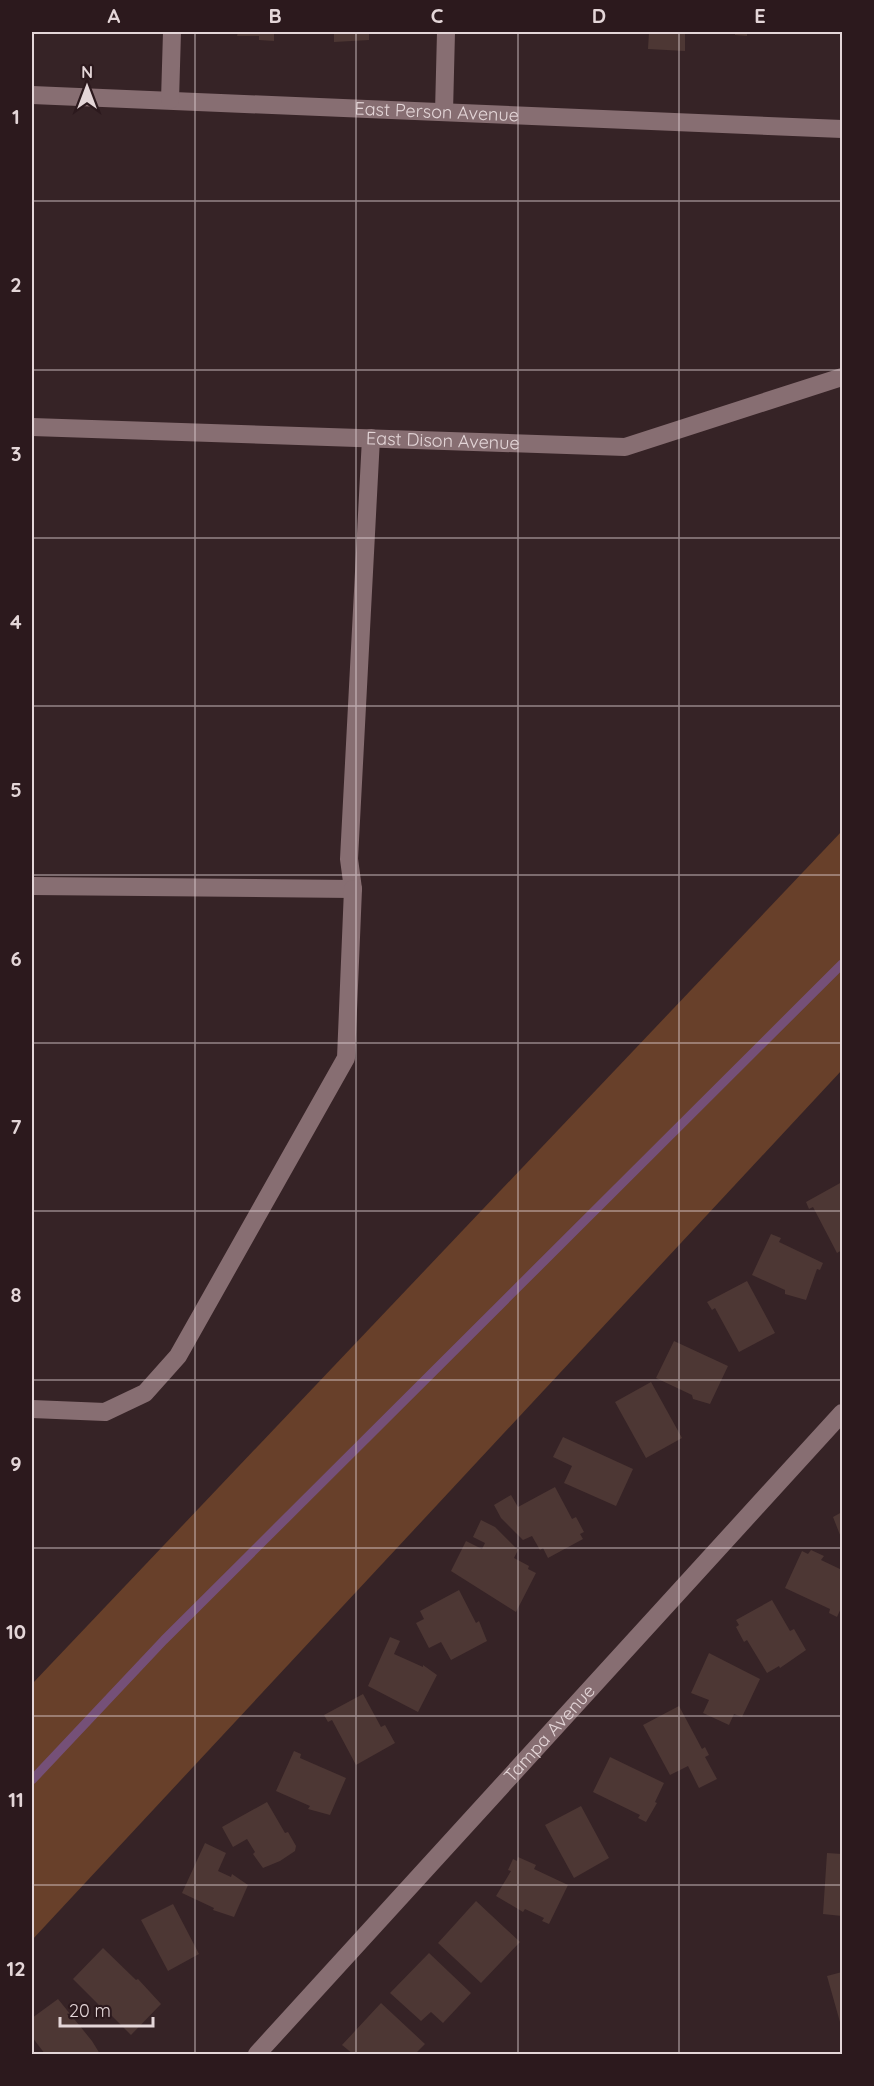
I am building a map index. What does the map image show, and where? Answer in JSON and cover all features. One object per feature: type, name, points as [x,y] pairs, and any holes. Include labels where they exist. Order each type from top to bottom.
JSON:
[{"type":"street","points":[[170,100],[172,32]]},
{"type":"street","points":[[444,112],[446,32]]},
{"type":"street","name":"East Person Avenue","points":[[32,95],[843,129]]},
{"type":"street","name":"East Dison Avenue","points":[[32,427],[625,447],[843,377]]},
{"type":"street","points":[[32,1409],[105,1412],[145,1394],[178,1356],[346,1058],[353,889],[349,859],[371,438]]},
{"type":"street","points":[[32,886],[353,889]]},
{"type":"street","name":"Tampa Avenue","points":[[257,2055],[843,1413]]},
{"type":"shaded area","points":[[842,831],[842,1070],[32,1940],[32,1684]]},
{"type":"building","points":[[238,32],[274,32],[274,41],[259,40],[259,36],[237,36]]},
{"type":"building","points":[[334,32],[369,32],[369,40],[334,42]]},
{"type":"building","points":[[649,32],[685,32],[685,51],[648,49]]},
{"type":"building","points":[[735,32],[747,32],[747,36],[735,35]]},
{"type":"building","points":[[842,1182],[842,1250],[837,1253],[813,1207],[809,1209],[806,1202]]},
{"type":"building","points":[[771,1234],[781,1238],[779,1242],[823,1263],[820,1270],[817,1269],[806,1300],[785,1294],[785,1290],[752,1275]]},
{"type":"building","points":[[747,1281],[775,1333],[739,1352],[715,1308],[712,1310],[707,1302]]},
{"type":"building","points":[[674,1341],[728,1366],[710,1404],[693,1399],[692,1395],[656,1378]]},
{"type":"building","points":[[651,1382],[682,1438],[646,1458],[615,1402]]},
{"type":"building","points":[[563,1437],[633,1469],[616,1506],[564,1483],[572,1466],[553,1457]]},
{"type":"building","points":[[555,1487],[572,1519],[576,1517],[584,1532],[580,1534],[583,1539],[548,1558],[543,1548],[540,1550],[532,1536],[523,1540],[501,1518],[494,1505],[511,1495],[518,1507]]},
{"type":"building","points":[[842,1512],[842,1540],[833,1517]]},
{"type":"building","points":[[481,1520],[495,1527],[518,1550],[514,1558],[529,1566],[528,1569],[536,1573],[516,1612],[451,1571],[466,1541],[482,1549],[485,1543],[473,1537]]},
{"type":"building","points":[[811,1550],[824,1556],[821,1560],[842,1570],[842,1606],[837,1617],[829,1613],[830,1609],[785,1588],[802,1551],[808,1554]]},
{"type":"building","points":[[459,1590],[476,1623],[479,1621],[487,1641],[451,1660],[441,1642],[429,1648],[416,1623],[424,1619],[420,1611]]},
{"type":"building","points":[[772,1600],[790,1631],[794,1629],[806,1650],[780,1668],[779,1666],[767,1673],[747,1640],[744,1642],[736,1627],[739,1625],[736,1620]]},
{"type":"building","points":[[390,1637],[400,1641],[394,1654],[423,1667],[423,1665],[437,1675],[418,1712],[368,1686]]},
{"type":"building","points":[[709,1653],[760,1679],[742,1717],[734,1714],[729,1725],[703,1713],[709,1700],[691,1693]]},
{"type":"building","points":[[363,1694],[381,1727],[385,1725],[395,1743],[356,1765],[332,1720],[328,1722],[324,1715]]},
{"type":"building","points":[[679,1706],[702,1749],[705,1747],[709,1755],[705,1757],[717,1779],[699,1788],[688,1766],[670,1775],[643,1725]]},
{"type":"building","points":[[294,1751],[301,1754],[300,1758],[346,1778],[330,1815],[308,1809],[310,1806],[276,1791]]},
{"type":"building","points":[[610,1757],[664,1783],[655,1802],[657,1803],[646,1822],[638,1818],[640,1815],[593,1792]]},
{"type":"building","points":[[267,1802],[285,1833],[288,1832],[296,1846],[295,1851],[280,1861],[263,1868],[253,1854],[255,1852],[247,1839],[233,1847],[222,1827]]},
{"type":"building","points":[[581,1806],[609,1858],[574,1878],[545,1825]]},
{"type":"building","points":[[205,1843],[226,1853],[218,1871],[231,1877],[232,1874],[248,1885],[234,1917],[213,1910],[214,1908],[182,1893]]},
{"type":"building","points":[[827,1853],[842,1854],[842,1916],[823,1914]]},
{"type":"building","points":[[518,1857],[536,1865],[534,1869],[568,1885],[549,1924],[542,1921],[544,1918],[525,1909],[523,1912],[496,1896],[511,1871],[508,1870],[513,1859],[517,1861]]},
{"type":"building","points":[[476,1901],[520,1942],[481,1983],[438,1943]]},
{"type":"building","points":[[173,1904],[199,1954],[168,1971],[141,1920]]},
{"type":"building","points":[[103,1948],[136,1980],[138,1979],[161,2004],[131,2035],[111,2015],[109,2018],[106,2012],[73,1979]]},
{"type":"building","points":[[429,1953],[471,1993],[443,2023],[431,2012],[421,2021],[390,1993]]},
{"type":"building","points":[[842,1972],[842,2022],[840,2022],[827,1976]]},
{"type":"building","points":[[58,1999],[100,2054],[45,2054],[32,2037],[32,2018]]},
{"type":"building","points":[[381,2003],[425,2044],[415,2054],[353,2054],[342,2045]]},
{"type":"waterway","points":[[32,1780],[164,1640],[842,964]]}]
